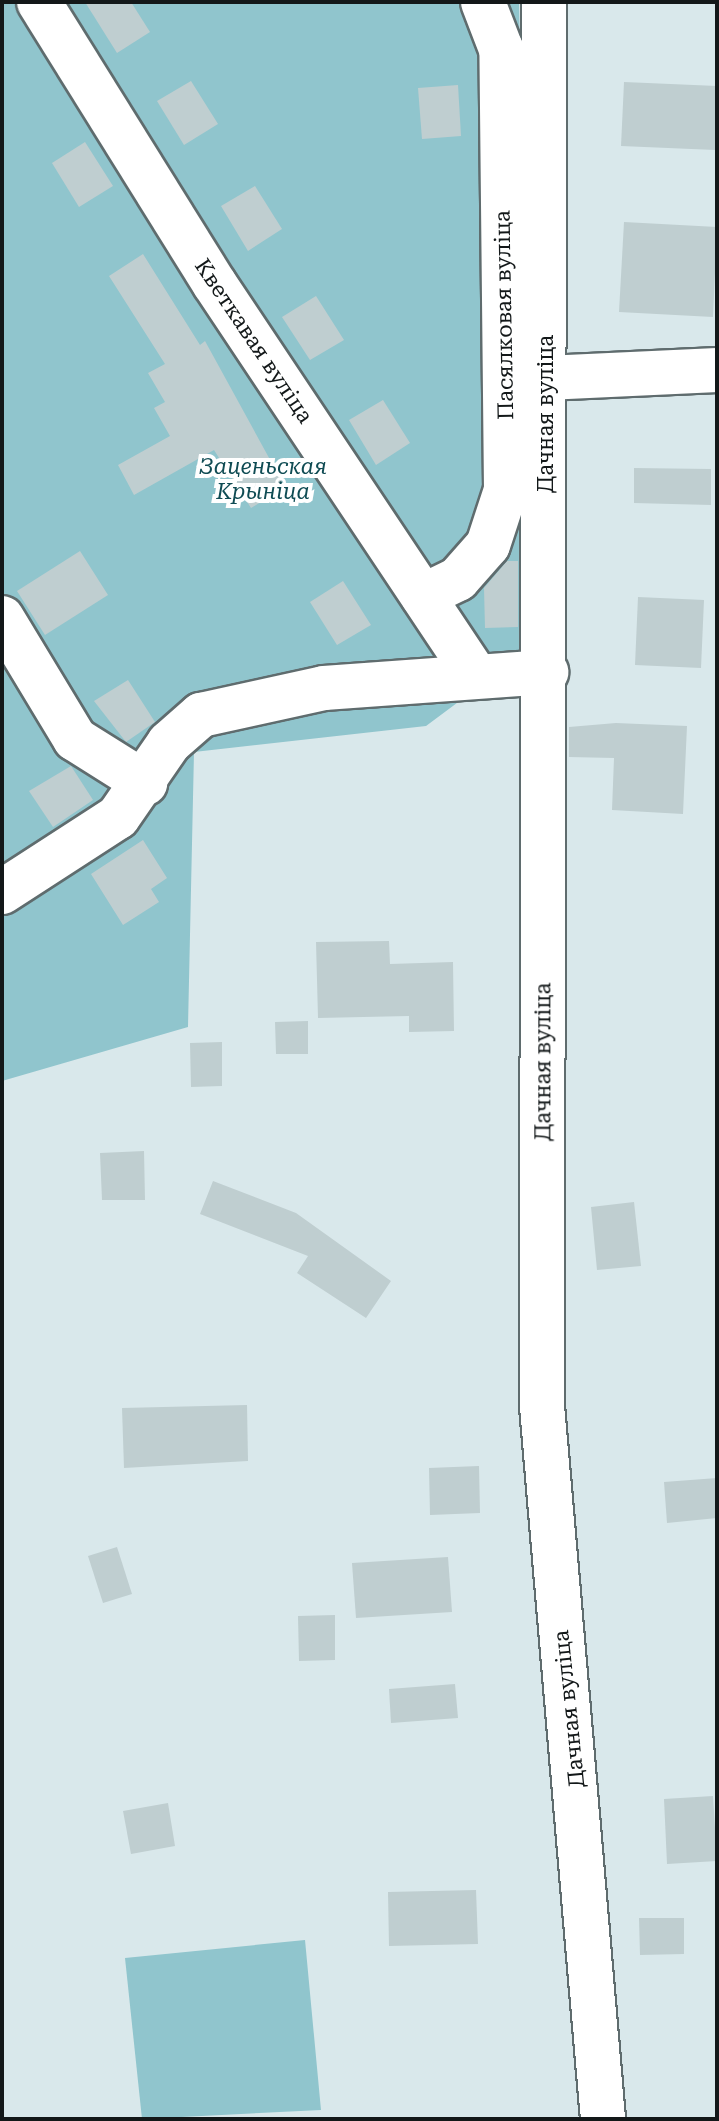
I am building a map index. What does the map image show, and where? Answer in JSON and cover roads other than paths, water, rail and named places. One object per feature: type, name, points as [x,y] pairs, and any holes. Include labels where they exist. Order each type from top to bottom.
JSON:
[{"type":"street","name":"Кветкавая вуліца","points":[[39,2],[476,676]]},
{"type":"street","name":"Пасялковая вуліца","points":[[423,596],[458,579],[488,545],[506,490],[501,49],[483,2]]},
{"type":"street","name":"Дачная вуліца","points":[[544,2],[546,672],[542,1406],[603,2119]]},
{"type":"street","points":[[546,378],[717,370]]},
{"type":"street","points":[[2,618],[75,739],[145,783]]},
{"type":"street","points":[[2,892],[118,817],[145,783],[169,743],[201,715],[324,688],[546,672]]},
{"type":"park label","name":"Заценьская Крыніца","points":[[263,478]]}]
